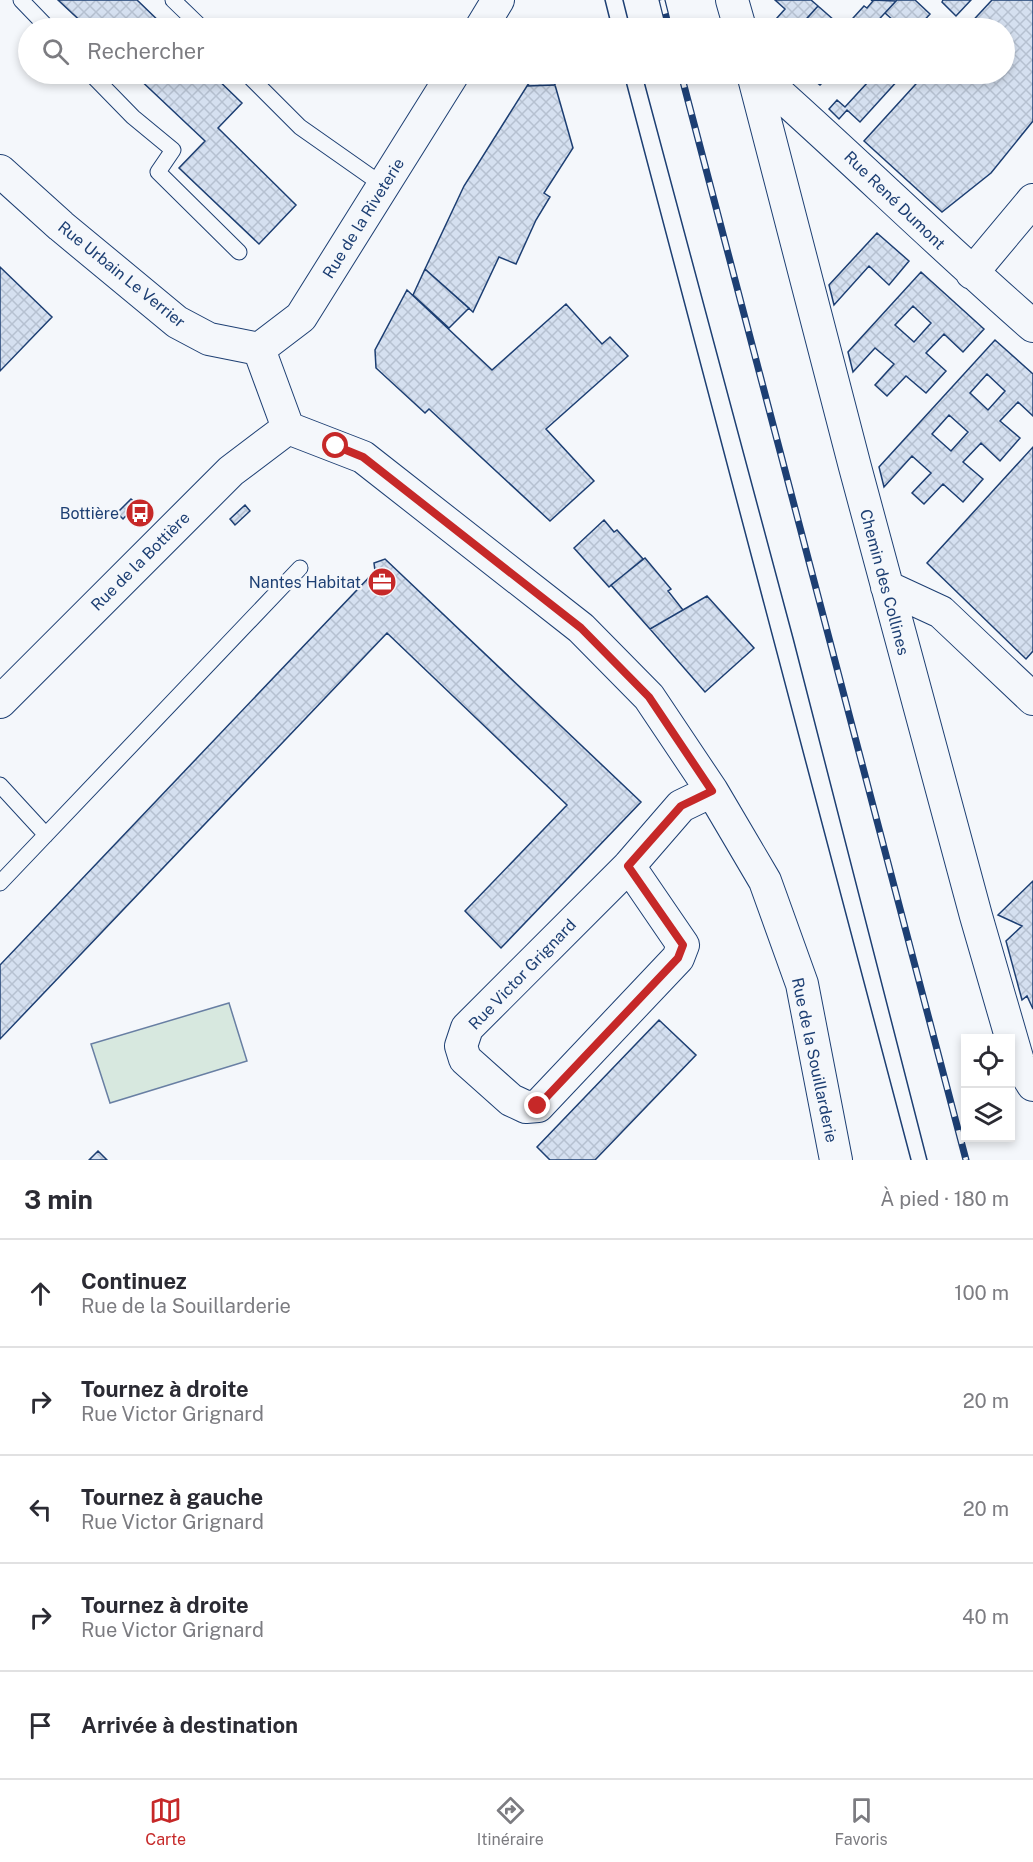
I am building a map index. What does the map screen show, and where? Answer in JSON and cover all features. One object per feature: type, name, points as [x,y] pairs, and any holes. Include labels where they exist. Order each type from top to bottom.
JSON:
[{"type":"street","points":[[487,18],[498,0]]},
{"type":"street","name":"Rue de la Riveterie","points":[[259,349],[301,317],[447,84]]},
{"type":"street","name":"Chemin des Collines","points":[[758,84],[887,587],[1011,1038],[1018,1061],[1033,1085]]},
{"type":"street","name":"Rue René Dumont","points":[[767,84],[843,150],[972,273],[1033,326]]},
{"type":"street","name":"Rue Urbain Le Verrier","points":[[0,171],[177,322],[208,339],[259,349]]},
{"type":"street","points":[[972,273],[1033,200]]},
{"type":"street","points":[[259,349],[288,428]]},
{"type":"street","name":"Rue de la Bottière","points":[[0,702],[231,471],[288,428]]},
{"type":"street","name":"Rue de la Souillarderie","points":[[288,428],[363,457],[581,628],[649,697],[712,791],[765,881],[802,984],[836,1160]]},
{"type":"street","points":[[887,587],[941,612],[1033,699]]},
{"type":"street","name":"Rue Victor Grignard","points":[[628,866],[683,945],[678,958],[538,1106],[526,1107],[511,1100],[465,1059],[461,1046],[467,1028],[628,866],[681,806],[712,791]]},
{"type":"lane","points":[[21,0],[38,18]]},
{"type":"lane","points":[[173,0],[192,18]]},
{"type":"lane","points":[[101,84],[134,117],[173,150],[158,172],[239,252]]},
{"type":"lane","points":[[257,84],[300,127],[384,186]]},
{"type":"lane","points":[[0,883],[300,568]]},
{"type":"lane","points":[[0,785],[46,835]]},
{"type":"shaded area","points":[[229,1003],[247,1061],[110,1103],[91,1044]]},
{"type":"building","points":[[58,0],[137,0],[156,18],[77,18]]},
{"type":"building","points":[[775,0],[811,0],[818,6],[807,18],[777,18],[785,9]]},
{"type":"building","points":[[871,0],[896,1],[880,18],[853,18],[864,6],[867,8],[873,1]]},
{"type":"building","points":[[897,0],[915,0],[930,14],[926,18],[891,18],[885,13]]},
{"type":"building","points":[[943,0],[971,0],[956,16],[942,2]]},
{"type":"building","points":[[992,0],[1033,0],[1033,121],[991,173],[942,212],[864,141],[916,84],[1015,84],[1015,18],[975,18]]},
{"type":"building","points":[[818,6],[832,18],[807,18]]},
{"type":"building","points":[[145,84],[222,84],[242,103],[218,128],[296,205],[259,244],[179,168],[205,141]]},
{"type":"building","points":[[528,84],[555,85],[527,86]]},
{"type":"building","points":[[866,84],[894,84],[860,122],[847,110],[839,119],[829,109],[837,100],[845,107]]},
{"type":"building","points":[[555,85],[573,148],[544,193],[550,197],[536,220],[516,264],[499,257],[473,312],[425,269],[464,186],[527,86]]},
{"type":"building","points":[[877,233],[909,261],[889,285],[869,266],[834,305],[829,285]]},
{"type":"building","points":[[0,267],[52,317],[0,371]]},
{"type":"building","points":[[425,269],[469,308],[449,328],[413,295]]},
{"type":"building","points":[[921,272],[984,329],[963,352],[944,334],[926,353],[946,371],[926,393],[906,376],[887,396],[875,385],[894,364],[875,348],[853,372],[848,352]],"holes":[[[913,306],[931,323],[914,342],[895,325]]]},
{"type":"building","points":[[407,290],[492,370],[566,304],[602,344],[610,337],[628,356],[546,429],[594,481],[550,521],[429,409],[425,413],[376,368],[375,350]]},
{"type":"building","points":[[995,340],[1033,374],[1033,416],[1018,402],[1000,421],[1020,438],[1000,461],[981,443],[963,462],[983,479],[963,502],[943,484],[924,504],[912,493],[931,473],[912,456],[884,487],[879,467]],"holes":[[[987,374],[1005,391],[988,410],[970,393]],[[949,415],[968,432],[951,451],[932,434]]]},
{"type":"building","points":[[1033,447],[1033,651],[1026,659],[927,563]]},
{"type":"building","points":[[131,499],[137,504],[123,519],[117,513]]},
{"type":"building","points":[[245,505],[250,511],[235,525],[230,519]]},
{"type":"building","points":[[604,520],[614,532],[617,530],[643,559],[609,587],[574,548]]},
{"type":"building","points":[[645,558],[671,589],[668,591],[683,610],[650,629],[611,585]]},
{"type":"building","points":[[385,559],[641,802],[501,948],[465,911],[567,805],[387,633],[0,1039],[0,965],[375,571],[374,563]]},
{"type":"building","points":[[707,596],[754,648],[705,692],[650,629]]},
{"type":"building","points":[[1033,881],[1033,1009],[1027,996],[1022,1000],[1006,941],[1022,926],[998,915]]},
{"type":"building","points":[[659,1020],[696,1055],[595,1160],[550,1160],[537,1147]]},
{"type":"building","points":[[98,1151],[107,1160],[89,1160]]},
{"type":"tram line","points":[[605,0],[610,18]]},
{"type":"tram line","points":[[623,0],[628,18]]},
{"type":"tram line","points":[[627,84],[911,1160]]},
{"type":"tram line","points":[[645,84],[793,638],[927,1160]]},
{"type":"railway","points":[[662,0],[666,18]]},
{"type":"railway","points":[[684,84],[966,1160]]},
{"type":"place","name":"Bottière","points":[[140,513]]},
{"type":"place","name":"Nantes Habitat","points":[[382,582]]},
{"type":"route","points":[[336,446],[363,457],[581,628],[649,697],[712,791],[681,806],[628,866],[683,945],[678,958],[538,1106]]}]
